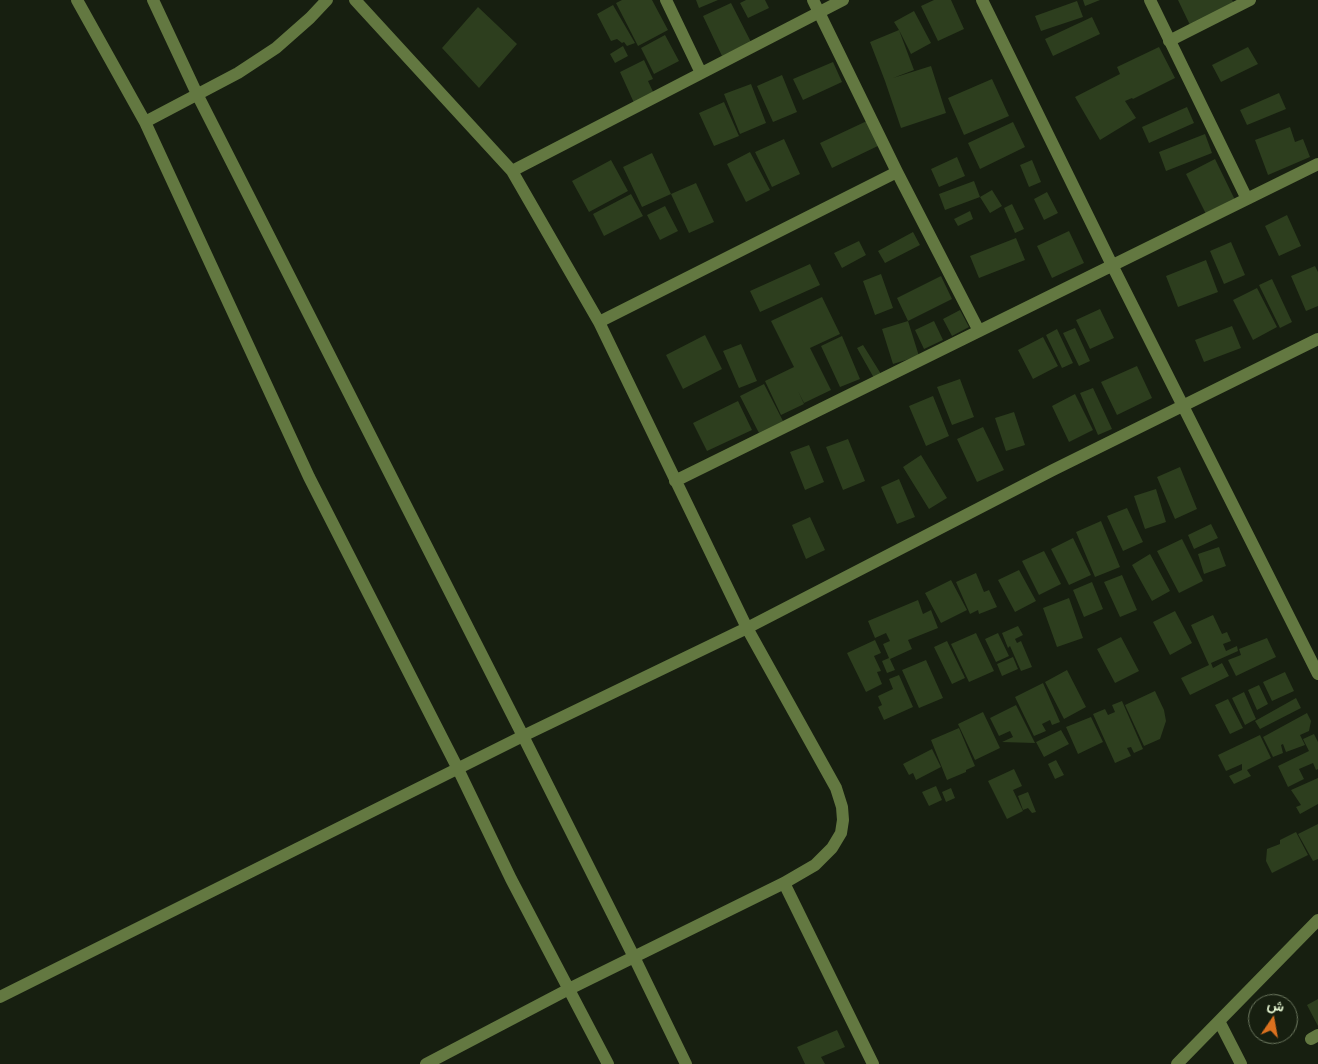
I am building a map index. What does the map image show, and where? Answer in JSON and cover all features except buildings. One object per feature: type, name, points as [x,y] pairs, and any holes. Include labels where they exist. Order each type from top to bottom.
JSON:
[{"type":"street","points":[[77,0],[144,122],[309,477],[458,769],[511,879],[608,1064]]},
{"type":"street","points":[[153,0],[197,94],[523,736],[686,1064]]},
{"type":"street","points":[[144,122],[238,73],[276,48],[327,0]]},
{"type":"street","points":[[355,0],[512,171],[599,322],[747,628],[836,788],[842,807],[843,820],[841,832],[832,848],[815,865],[784,883],[569,989],[426,1064]]},
{"type":"street","points":[[666,0],[701,73]]},
{"type":"street","points":[[813,0],[897,172],[979,331]]},
{"type":"street","points":[[512,171],[843,0]]},
{"type":"street","points":[[982,0],[1112,265],[1318,674]]},
{"type":"street","points":[[1150,0],[1247,198]]},
{"type":"street","points":[[1170,40],[1250,0]]},
{"type":"street","points":[[675,481],[1318,164]]},
{"type":"street","points":[[599,322],[897,172]]},
{"type":"street","points":[[0,997],[523,736],[747,628],[1183,405],[1318,339]]},
{"type":"street","points":[[784,883],[873,1064]]},
{"type":"street","points":[[1177,1064],[1318,920]]},
{"type":"street","points":[[1219,1021],[1241,1064]]}]
